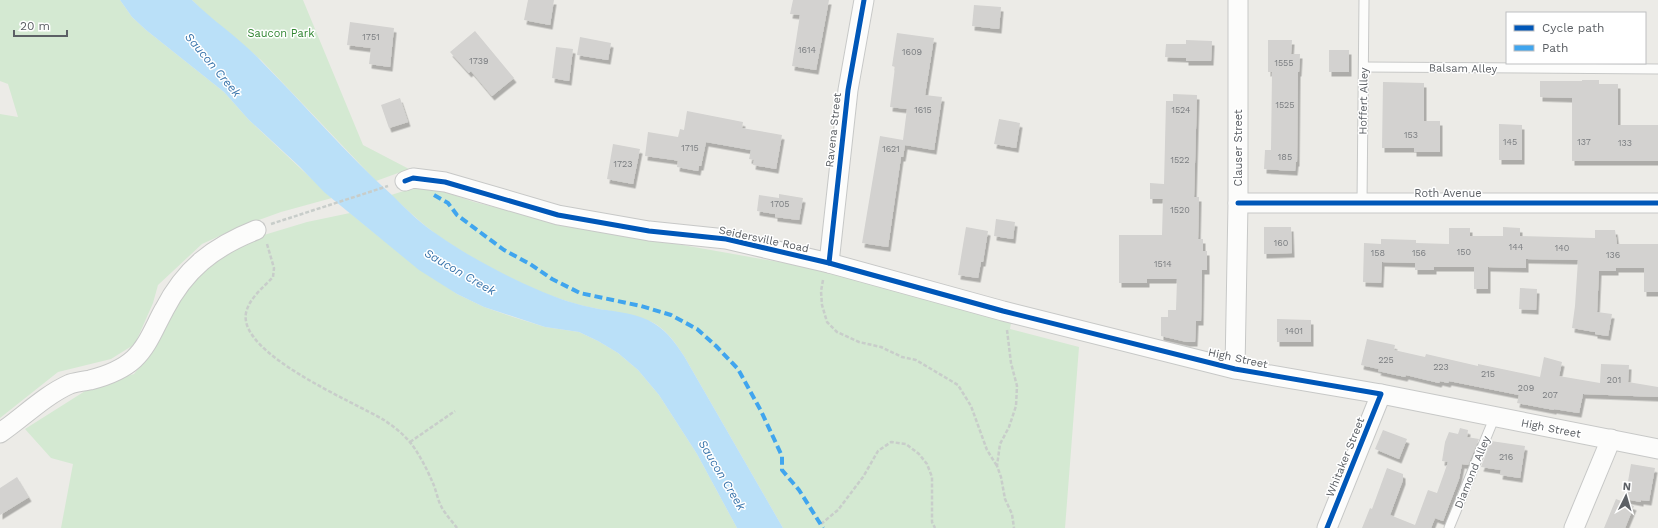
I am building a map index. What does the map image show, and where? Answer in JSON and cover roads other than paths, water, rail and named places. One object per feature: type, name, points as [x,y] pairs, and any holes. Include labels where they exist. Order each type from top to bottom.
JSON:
[{"type":"street","name":"Ravena Street","points":[[827,269],[848,90],[864,0]]},
{"type":"street","name":"Clauser Street","points":[[1235,369],[1238,203],[1238,0]]},
{"type":"street","name":"Seidersville Road","points":[[405,181],[413,178],[445,182],[558,214],[648,231],[726,239],[827,269],[1003,311],[1011,319],[1092,333]]},
{"type":"street","name":"Roth Avenue","points":[[1238,203],[1658,203]]},
{"type":"street","points":[[0,433],[52,394],[70,384],[92,380],[123,368],[143,349],[174,290],[192,270],[213,251],[234,239],[256,230]]},
{"type":"street","name":"High Street","points":[[1092,333],[1235,369],[1381,394],[1658,449]]},
{"type":"street","name":"Whitaker Street","points":[[1327,528],[1381,394]]},
{"type":"street","points":[[1574,528],[1610,439]]},
{"type":"lane","name":"Hoffert Alley","points":[[1362,203],[1364,0]]},
{"type":"lane","name":"Balsam Alley","points":[[1364,67],[1658,70]]},
{"type":"lane","name":"Diamond Alley","points":[[1449,528],[1495,416]]},
{"type":"water","name":"Saucon Creek","points":[[120,0],[192,0],[254,54],[359,164],[409,212],[432,231],[486,264],[544,292],[567,301],[642,317],[660,327],[671,338],[684,356],[783,528],[737,528],[697,454],[659,395],[638,370],[618,353],[579,332],[545,327],[484,307],[457,294],[419,270],[324,192],[299,166],[249,120],[224,92],[146,30],[132,17]]},
{"type":"park label","name":"Saucon Park","points":[[281,33]]}]
